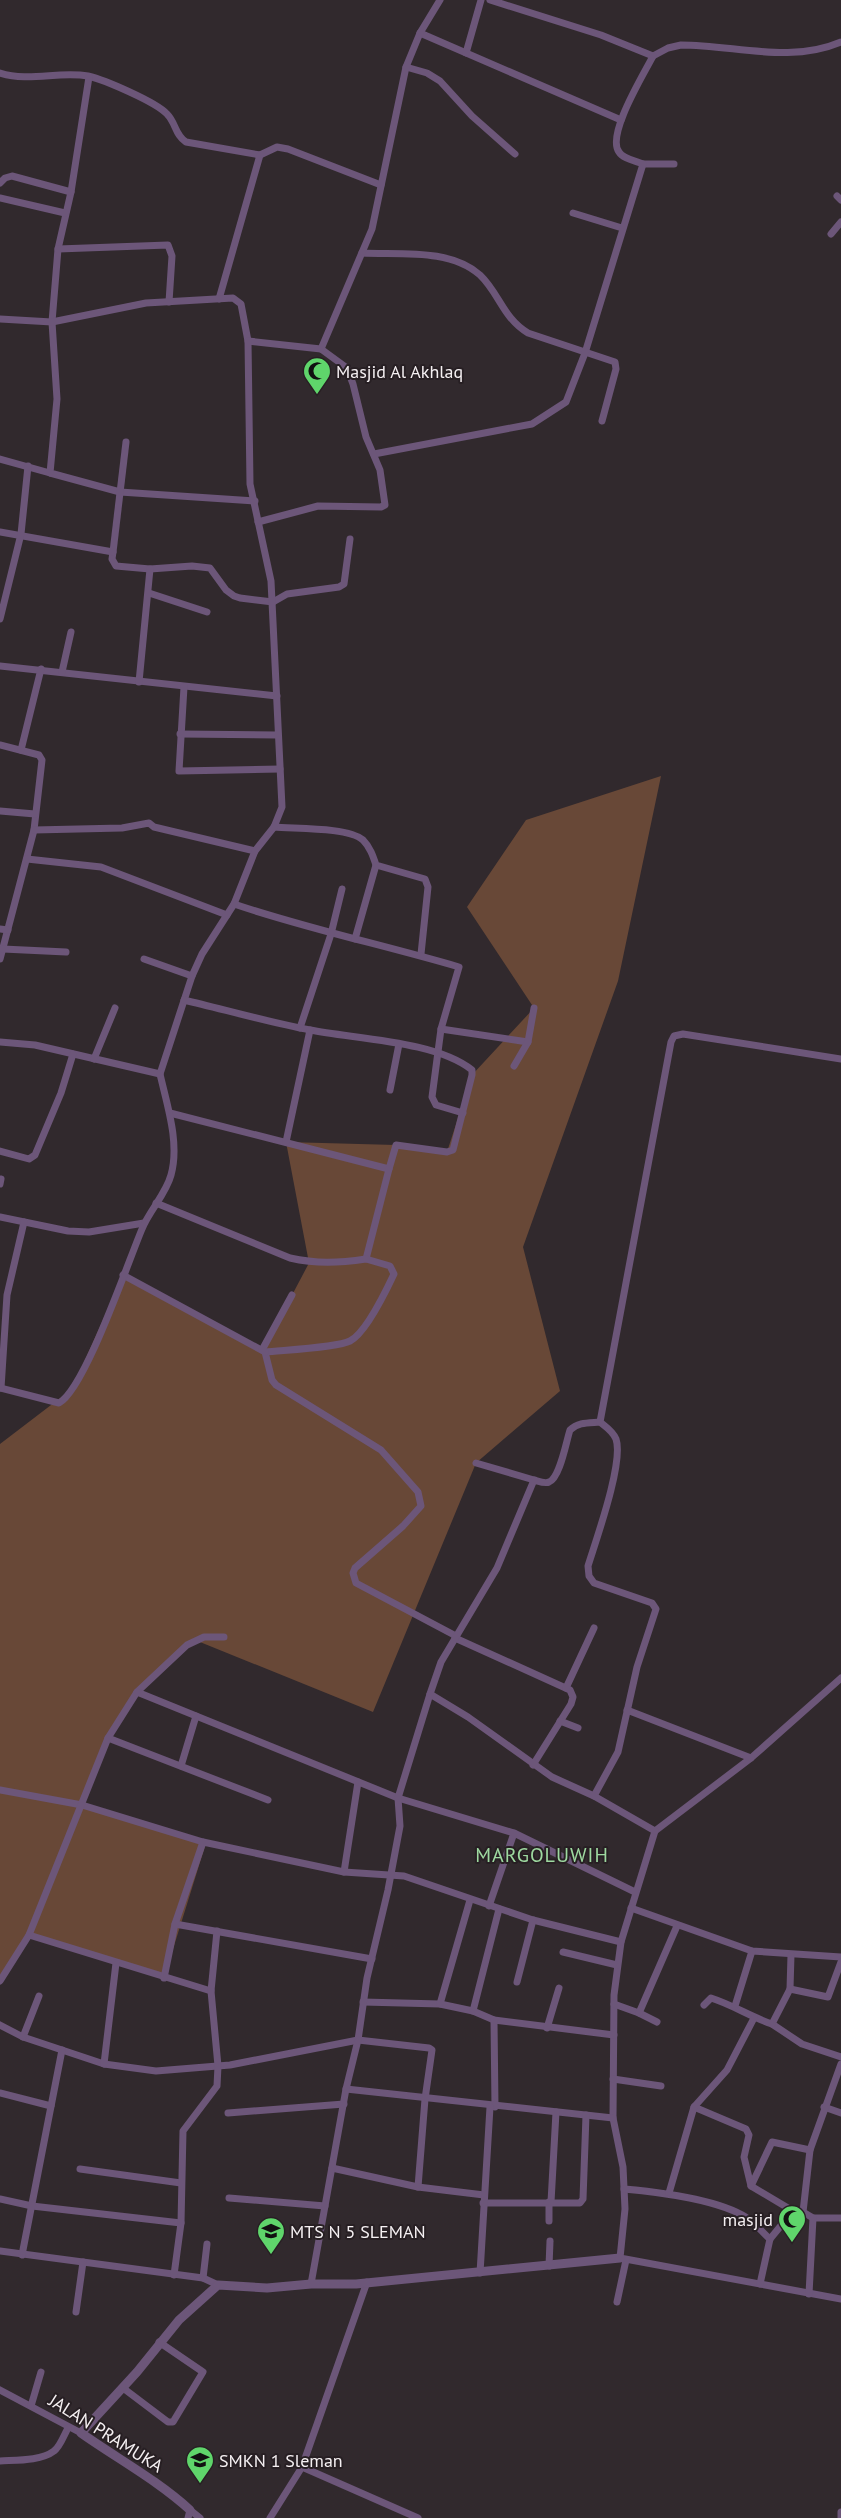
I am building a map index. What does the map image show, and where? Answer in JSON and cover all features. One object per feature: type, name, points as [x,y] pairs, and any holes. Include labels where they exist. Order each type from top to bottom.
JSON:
[{"type":"street","points":[[321,349],[372,229],[406,67],[420,33],[440,0]]},
{"type":"street","points":[[466,53],[481,0]]},
{"type":"street","points":[[490,0],[601,35],[653,56]]},
{"type":"street","points":[[420,33],[621,120]]},
{"type":"street","points":[[674,164],[643,164],[622,156],[617,151],[615,141],[621,120],[653,56],[668,48],[682,45],[787,54],[823,50],[841,42]]},
{"type":"street","points":[[406,67],[427,74],[440,81],[472,116],[515,154]]},
{"type":"street","points":[[0,73],[20,77],[89,76],[138,96],[167,114],[179,137],[186,142],[260,154],[277,147],[288,149],[381,185]]},
{"type":"street","points":[[50,473],[57,399],[52,322],[58,249],[71,192],[89,76]]},
{"type":"street","points":[[218,299],[260,154]]},
{"type":"street","points":[[374,454],[532,424],[566,402],[585,352],[643,164]]},
{"type":"street","points":[[0,183],[5,178],[12,176],[71,192]]},
{"type":"street","points":[[0,198],[65,213]]},
{"type":"street","points":[[573,213],[622,228]]},
{"type":"street","points":[[831,234],[841,222]]},
{"type":"street","points":[[58,249],[168,246],[172,256],[169,302]]},
{"type":"street","points":[[362,253],[435,256],[460,263],[480,276],[511,321],[519,328],[528,333],[617,364],[602,421]]},
{"type":"street","points":[[0,319],[52,322],[146,304],[233,298],[239,301],[248,341],[250,484],[267,555],[273,602],[282,807],[274,828],[256,852],[234,904],[202,954],[192,976],[160,1074],[170,1112],[173,1150],[171,1176],[144,1222],[97,1345],[62,1402],[56,1404],[28,1394],[1,1388],[7,1295],[24,1222]]},
{"type":"street","points":[[248,341],[321,349],[347,368],[354,384],[366,437],[380,470],[385,504],[383,507],[318,506],[258,522]]},
{"type":"street","points":[[126,442],[112,559],[116,566],[150,569],[192,566],[210,568],[226,590],[234,596],[273,602],[287,594],[339,587],[344,584],[350,539]]},
{"type":"street","points":[[0,459],[120,492],[255,501]]},
{"type":"street","points":[[0,619],[21,534],[28,466]]},
{"type":"street","points":[[0,532],[21,534],[113,552]]},
{"type":"street","points":[[139,682],[150,593],[150,569]]},
{"type":"street","points":[[150,593],[207,612]]},
{"type":"street","points":[[62,672],[71,632]]},
{"type":"street","points":[[0,666],[277,696]]},
{"type":"street","points":[[21,750],[41,669]]},
{"type":"street","points":[[184,687],[178,770],[180,772],[280,769]]},
{"type":"street","points":[[180,734],[278,735]]},
{"type":"street","points":[[0,745],[42,757],[34,830],[27,859],[4,930],[3,949],[0,959]]},
{"type":"street","points":[[0,811],[35,814]]},
{"type":"street","points":[[34,830],[122,828],[149,823],[154,827],[256,852]]},
{"type":"street","points":[[274,828],[332,831],[357,836],[371,850],[376,865],[355,939]]},
{"type":"street","points":[[27,859],[101,867],[227,915]]},
{"type":"street","points":[[376,865],[411,874],[425,879],[428,883],[420,954]]},
{"type":"street","points":[[300,1028],[331,934],[342,890]]},
{"type":"street","points":[[234,904],[331,934],[420,954],[459,967],[436,1052],[433,1101],[436,1105],[462,1113]]},
{"type":"street","points":[[3,949],[66,952]]},
{"type":"street","points":[[144,959],[192,976]]},
{"type":"street","points":[[184,1000],[300,1028],[436,1052],[472,1070],[452,1151],[396,1145],[366,1260]]},
{"type":"street","points":[[94,1059],[115,1008]]},
{"type":"street","points":[[514,1066],[528,1042],[534,1008]]},
{"type":"street","points":[[441,1029],[528,1042]]},
{"type":"street","points":[[286,1142],[310,1030]]},
{"type":"street","points":[[600,1422],[672,1039],[678,1034],[683,1034],[841,1059]]},
{"type":"street","points":[[0,1042],[35,1045],[160,1074]]},
{"type":"street","points":[[390,1090],[399,1044]]},
{"type":"street","points":[[0,1151],[29,1158],[35,1156],[61,1094],[73,1054]]},
{"type":"street","points":[[170,1112],[389,1169]]},
{"type":"street","points":[[123,1275],[264,1351],[344,1343],[356,1337],[394,1274],[394,1270],[390,1266],[366,1260],[333,1264],[309,1263],[290,1258],[156,1203]]},
{"type":"street","points":[[0,1216],[68,1231],[89,1232],[144,1222]]},
{"type":"street","points":[[292,1295],[264,1351],[272,1380],[276,1385],[381,1450],[418,1492],[421,1506],[403,1526],[355,1568],[353,1573],[356,1583],[456,1637],[570,1690],[573,1697],[533,1765]]},
{"type":"street","points":[[476,1463],[549,1483],[554,1480],[558,1472],[570,1430],[574,1426],[600,1422],[613,1433],[617,1454],[588,1566],[589,1576],[594,1583],[652,1603],[656,1609],[637,1668],[618,1752],[594,1796]]},
{"type":"street","points":[[311,2284],[346,2089],[358,2040],[363,2002],[400,1826],[398,1798],[436,1673],[497,1568],[534,1480]]},
{"type":"street","points":[[566,1688],[594,1628]]},
{"type":"street","points":[[0,1981],[29,1935],[108,1738],[137,1692],[187,1645],[204,1637],[224,1637]]},
{"type":"street","points":[[616,2302],[623,2259],[626,2208],[623,2167],[613,2118],[614,2004],[617,1965],[630,1908],[655,1831],[751,1758],[841,1678]]},
{"type":"street","points":[[137,1692],[398,1798],[514,1832],[635,1892]]},
{"type":"street","points":[[430,1694],[508,1744],[533,1765],[552,1777],[594,1796],[655,1831]]},
{"type":"street","points":[[627,1710],[751,1758]]},
{"type":"street","points":[[181,1766],[196,1716]]},
{"type":"street","points":[[560,1721],[578,1728]]},
{"type":"street","points":[[108,1738],[268,1800]]},
{"type":"street","points":[[344,1872],[358,1782]]},
{"type":"street","points":[[0,1790],[82,1805],[203,1842],[344,1872],[404,1876],[533,1920],[621,1942]]},
{"type":"street","points":[[488,1906],[514,1832]]},
{"type":"street","points":[[164,1978],[175,1924],[203,1842]]},
{"type":"street","points":[[440,2004],[470,1900]]},
{"type":"street","points":[[630,1908],[752,1951],[841,1957]]},
{"type":"street","points":[[472,2011],[499,1909]]},
{"type":"street","points":[[517,1982],[533,1920]]},
{"type":"street","points":[[175,1924],[372,1960]]},
{"type":"street","points":[[639,2013],[677,1926]]},
{"type":"street","points":[[174,2275],[181,2223],[183,2131],[217,2086],[218,2066],[211,1991],[217,1931]]},
{"type":"street","points":[[29,1935],[211,1991]]},
{"type":"street","points":[[735,2006],[752,1951]]},
{"type":"street","points":[[563,1952],[617,1965]]},
{"type":"street","points":[[772,2024],[790,1989],[791,1955]]},
{"type":"street","points":[[790,1989],[828,1997],[841,1962]]},
{"type":"street","points":[[104,2064],[116,1963]]},
{"type":"street","points":[[547,2028],[559,1988]]},
{"type":"street","points":[[23,2037],[39,1996]]},
{"type":"street","points":[[704,2005],[711,1998],[735,2006],[754,2018],[772,2024],[802,2044],[841,2057]]},
{"type":"street","points":[[363,2002],[440,2004],[472,2011],[494,2020],[614,2035]]},
{"type":"street","points":[[614,2004],[657,2022]]},
{"type":"street","points":[[669,2193],[694,2107],[727,2070],[754,2018]]},
{"type":"street","points":[[480,2273],[483,2199],[492,2107],[494,2020]]},
{"type":"street","points":[[0,2025],[23,2037],[104,2064],[156,2071],[218,2066],[358,2040],[430,2048],[432,2050],[432,2059],[425,2099],[418,2187]]},
{"type":"street","points":[[22,2255],[62,2050]]},
{"type":"street","points":[[803,2212],[810,2150],[841,2064]]},
{"type":"street","points":[[613,2079],[661,2086]]},
{"type":"street","points":[[346,2089],[492,2107],[613,2118]]},
{"type":"street","points":[[0,2093],[51,2106]]},
{"type":"street","points":[[228,2113],[344,2104]]},
{"type":"street","points":[[694,2107],[748,2132],[744,2157],[751,2186],[793,2211],[803,2212],[813,2218],[841,2218]]},
{"type":"street","points":[[824,2108],[841,2113]]},
{"type":"street","points":[[550,2222],[556,2112]]},
{"type":"street","points":[[332,2168],[483,2199],[578,2204],[582,2199],[586,2115]]},
{"type":"street","points":[[751,2186],[772,2142],[810,2150]]},
{"type":"street","points":[[80,2169],[181,2183]]},
{"type":"street","points":[[624,2189],[669,2193],[734,2211],[750,2220],[770,2239]]},
{"type":"street","points":[[229,2198],[325,2206]]},
{"type":"street","points":[[0,2199],[32,2206],[181,2223]]},
{"type":"street","points":[[760,2284],[770,2239],[793,2211]]},
{"type":"street","points":[[809,2294],[813,2218]]},
{"type":"street","points":[[550,2241],[550,2266]]},
{"type":"street","points":[[203,2278],[207,2244]]},
{"type":"street","points":[[0,2251],[203,2278],[218,2285],[267,2288],[480,2273],[623,2259],[841,2299]]},
{"type":"street","points":[[76,2312],[83,2262]]},
{"type":"street","points":[[270,2518],[302,2467],[367,2282]]},
{"type":"street","points":[[81,2433],[123,2388],[179,2320],[218,2285]]},
{"type":"street","points":[[123,2388],[168,2422],[173,2422],[203,2372],[159,2342]]},
{"type":"street","points":[[31,2406],[41,2372]]},
{"type":"street","name":"JALAN PRAMUKA","points":[[0,2390],[68,2428],[81,2433],[114,2456],[145,2474],[189,2514],[200,2518]]},
{"type":"street","points":[[0,2461],[38,2457],[52,2453],[56,2450],[68,2428]]},
{"type":"street","points":[[302,2467],[414,2517]]},
{"type":"street","points":[[840,2518],[841,2512]]},
{"type":"shaded area","points":[[661,776],[618,981],[523,1247],[560,1391],[476,1463],[373,1712],[195,1640],[137,1692],[108,1738],[81,1805],[206,1843],[164,1978],[29,1935],[0,1982],[0,1444],[72,1389],[123,1275],[263,1350],[309,1263],[286,1142],[396,1145],[447,1152],[472,1075],[534,1008],[467,907],[526,820]]},
{"type":"place","name":"Masjid Al Akhlaq","points":[[317,395]]},
{"type":"place","name":"masjid","points":[[792,2243]]},
{"type":"place","name":"MTS N 5 SLEMAN","points":[[271,2255]]},
{"type":"place","name":"SMKN 1 Sleman","points":[[200,2484]]},
{"type":"district","name":"MARGOLUWIH","points":[[542,1855]]}]
